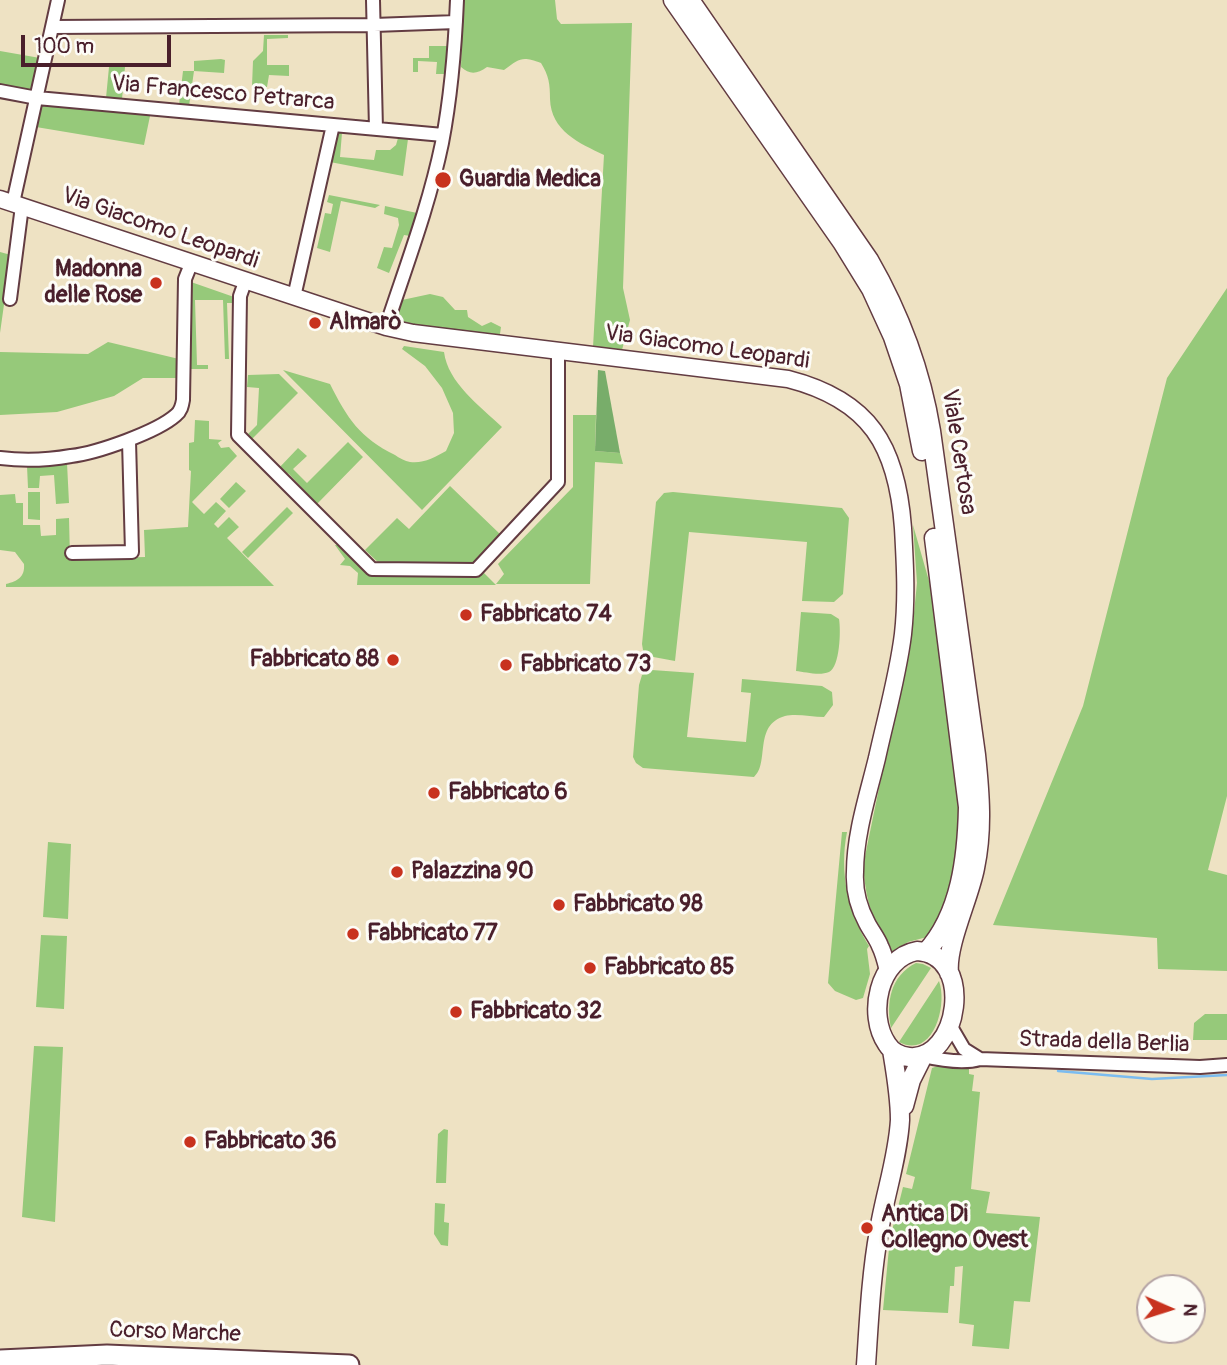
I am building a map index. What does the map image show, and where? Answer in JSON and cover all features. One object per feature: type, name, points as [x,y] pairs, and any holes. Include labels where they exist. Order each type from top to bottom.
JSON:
[{"type":"main road","name":"Viale Certosa","points":[[673,0],[857,265],[883,314],[909,384],[927,486],[963,748],[968,807],[966,847],[956,895],[943,930],[926,951]]},
{"type":"main road","name":"Viale Certosa","points":[[690,0],[864,252],[890,297],[921,380],[935,457],[981,804],[976,867],[949,954],[950,973]]},
{"type":"main road","points":[[866,1365],[874,1266],[900,1119],[911,1080],[923,1056],[938,1044],[950,1025],[955,1001],[950,973],[942,960],[926,951],[908,953],[888,971],[878,998],[880,1031],[892,1051],[898,1084],[900,1119]]},
{"type":"main road","points":[[892,1051],[906,1057],[923,1056]]},
{"type":"main road","name":"Corso Marche","points":[[0,1360],[107,1354],[349,1365]]},
{"type":"street","points":[[10,299],[12,203],[58,0]]},
{"type":"street","points":[[373,0],[376,130]]},
{"type":"street","points":[[386,327],[429,194],[443,135],[451,88],[457,0]]},
{"type":"street","points":[[52,27],[456,22]]},
{"type":"street","name":"Via Francesco Petrarca","points":[[0,91],[37,98],[443,135]]},
{"type":"street","points":[[294,297],[333,125]]},
{"type":"street","name":"Via Giacomo Leopardi","points":[[12,203],[386,327],[413,333],[788,379],[817,386],[849,403],[870,425],[887,452],[897,477],[901,499],[906,582],[904,622],[854,874],[858,899],[880,946],[888,971]]},
{"type":"street","points":[[0,458],[18,460],[72,456],[129,441],[175,416],[181,409],[183,400],[185,279],[191,264]]},
{"type":"street","points":[[245,282],[240,296],[238,435],[372,569],[476,570],[558,482],[558,351]]},
{"type":"street","points":[[72,553],[132,552],[129,441]]},
{"type":"street","points":[[950,1025],[964,1049],[980,1059]]},
{"type":"street","name":"Strada della Berlia","points":[[923,1056],[936,1059],[1200,1067],[1227,1065]]},
{"type":"green space","points":[[463,0],[555,0],[557,19],[561,24],[632,23],[623,288],[630,320],[622,350],[593,347],[604,155],[568,134],[555,120],[548,80],[541,63],[521,59],[504,70],[487,67],[474,73],[461,67]]},
{"type":"green space","points":[[264,35],[288,35],[288,38],[267,39],[267,65],[289,65],[289,76],[269,75],[267,87],[252,86],[253,61],[263,51]]},
{"type":"green space","points":[[429,46],[448,46],[447,74],[436,74],[437,62],[418,61],[418,72],[413,72],[413,58],[429,58]]},
{"type":"green space","points":[[0,51],[40,58],[32,93],[0,88]]},
{"type":"green space","points":[[225,60],[224,73],[194,71],[194,61]]},
{"type":"green space","points":[[109,67],[125,67],[122,99],[106,98]]},
{"type":"green space","points":[[183,71],[194,71],[189,106],[179,105]]},
{"type":"green space","points":[[37,98],[144,108],[150,116],[144,145],[30,126]]},
{"type":"green space","points":[[336,132],[342,133],[340,157],[374,160],[376,150],[390,150],[396,145],[398,138],[408,139],[403,176],[330,162]]},
{"type":"green space","points":[[329,195],[380,205],[375,208],[341,201],[330,252],[317,248],[325,213],[331,214],[333,204],[327,202]]},
{"type":"green space","points":[[385,206],[417,213],[410,236],[404,235],[389,273],[377,268],[384,247],[392,248],[399,225],[398,218],[384,214]]},
{"type":"green space","points":[[0,252],[11,255],[0,333]]},
{"type":"green space","points":[[191,282],[234,297],[235,303],[227,303],[229,359],[225,359],[223,300],[195,300],[197,365],[208,365],[208,369],[189,369]]},
{"type":"green space","points":[[1227,288],[1227,796],[1208,870],[1227,875],[1227,971],[1158,969],[1157,938],[993,925],[1083,706],[1167,378]]},
{"type":"green space","points":[[430,294],[443,297],[455,310],[467,310],[468,317],[482,326],[491,322],[501,327],[500,334],[492,341],[397,326],[394,319],[402,300]]},
{"type":"green space","points":[[108,342],[179,359],[178,378],[143,378],[114,396],[57,412],[0,415],[0,352],[88,354]]},
{"type":"green space","points":[[404,346],[444,352],[458,384],[502,427],[422,510],[283,370],[330,384],[349,417],[372,442],[402,459],[420,462],[446,451],[454,433],[453,413],[442,388],[425,366],[402,349]]},
{"type":"green space","points":[[598,370],[605,371],[620,453],[595,451]]},
{"type":"green space","points":[[279,374],[298,393],[252,439],[248,434],[257,425],[259,388],[247,387],[248,375]]},
{"type":"green space","points":[[573,415],[596,415],[595,451],[620,453],[623,464],[595,462],[590,584],[496,584],[504,574],[498,564],[573,487]]},
{"type":"green space","points":[[195,420],[209,421],[209,439],[222,440],[218,443],[221,448],[229,447],[237,456],[192,502],[204,514],[216,502],[226,511],[214,524],[218,528],[229,517],[239,527],[227,538],[274,586],[6,587],[6,584],[22,575],[24,564],[15,552],[0,550],[0,495],[15,494],[16,503],[23,503],[23,525],[40,525],[41,536],[56,535],[56,519],[69,518],[70,559],[145,557],[144,530],[188,527],[191,471],[189,443],[194,442]]},
{"type":"green space","points":[[348,442],[363,457],[317,504],[289,474],[278,469],[298,448],[307,456],[293,469],[307,483]]},
{"type":"green space","points":[[67,463],[69,503],[56,504],[54,475],[40,476],[39,488],[28,488],[27,466]]},
{"type":"green space","points":[[236,482],[246,491],[229,508],[220,499]]},
{"type":"green space","points":[[450,486],[501,535],[472,565],[381,565],[365,550],[397,518],[409,529]]},
{"type":"green space","points":[[28,492],[40,492],[40,520],[28,519]]},
{"type":"green space","points":[[664,493],[842,508],[849,518],[843,594],[834,602],[802,601],[807,542],[689,532],[675,661],[648,656],[642,644],[656,502]]},
{"type":"green space","points":[[287,507],[293,513],[248,558],[242,552]]},
{"type":"green space","points":[[913,525],[933,595],[960,810],[952,876],[935,922],[927,937],[908,942],[892,952],[870,909],[863,866],[913,623],[917,583]]},
{"type":"green space","points":[[335,545],[339,545],[369,576],[477,576],[482,571],[496,585],[357,585],[358,573],[350,566],[340,565],[345,559]]},
{"type":"green space","points":[[801,612],[831,614],[839,619],[838,656],[829,672],[817,674],[796,671]]},
{"type":"green space","points":[[652,670],[694,673],[687,737],[746,742],[751,693],[741,692],[742,679],[822,686],[832,692],[833,705],[824,717],[789,715],[775,721],[765,736],[759,771],[754,777],[643,768],[633,757],[639,685],[642,675]]},
{"type":"green space","points":[[842,832],[847,832],[844,862],[847,892],[856,920],[869,946],[867,949],[870,974],[863,998],[856,1000],[835,991],[828,983]]},
{"type":"green space","points":[[48,842],[71,844],[68,919],[43,917]]},
{"type":"green space","points":[[41,935],[67,936],[64,1009],[36,1007]]},
{"type":"green space","points":[[916,963],[931,968],[891,1028],[889,1009],[895,983],[907,968]]},
{"type":"green space","points":[[939,981],[939,1016],[929,1037],[911,1046],[899,1042]]},
{"type":"green space","points":[[1205,1014],[1227,1014],[1227,1040],[1193,1040],[1194,1023]]},
{"type":"green space","points":[[34,1046],[63,1047],[55,1222],[22,1217]]},
{"type":"green space","points":[[969,1067],[969,1074],[974,1075],[972,1091],[980,1092],[971,1189],[990,1192],[986,1213],[1040,1217],[1030,1302],[1014,1301],[1009,1349],[972,1346],[974,1325],[959,1323],[963,1266],[955,1267],[948,1313],[883,1310],[890,1238],[900,1208],[898,1207],[903,1187],[912,1189],[915,1177],[906,1174],[932,1068]]},
{"type":"green space","points":[[444,1129],[448,1130],[446,1183],[436,1183],[438,1134]]},
{"type":"green space","points":[[435,1203],[445,1204],[444,1222],[449,1223],[448,1246],[441,1245],[434,1234]]},
{"type":"waterway","points":[[1058,1071],[1152,1079],[1227,1075]]},
{"type":"place","name":"Guardia Medica","points":[[443,180]]},
{"type":"place","name":"Madonna delle Rose","points":[[156,283]]},
{"type":"place","name":"Almarò","points":[[315,323]]},
{"type":"place","name":"Fabbricato 74","points":[[466,615]]},
{"type":"place","name":"Fabbricato 88","points":[[393,660]]},
{"type":"place","name":"Fabbricato 73","points":[[506,665]]},
{"type":"place","name":"Fabbricato 6","points":[[434,793]]},
{"type":"place","name":"Palazzina 90","points":[[397,872]]},
{"type":"place","name":"Fabbricato 98","points":[[559,905]]},
{"type":"place","name":"Fabbricato 77","points":[[353,934]]},
{"type":"place","name":"Fabbricato 85","points":[[590,968]]},
{"type":"place","name":"Fabbricato 32","points":[[456,1012]]},
{"type":"place","name":"Fabbricato 36","points":[[190,1142]]},
{"type":"place","name":"Antica Di Collegno Ovest","points":[[867,1228]]}]
